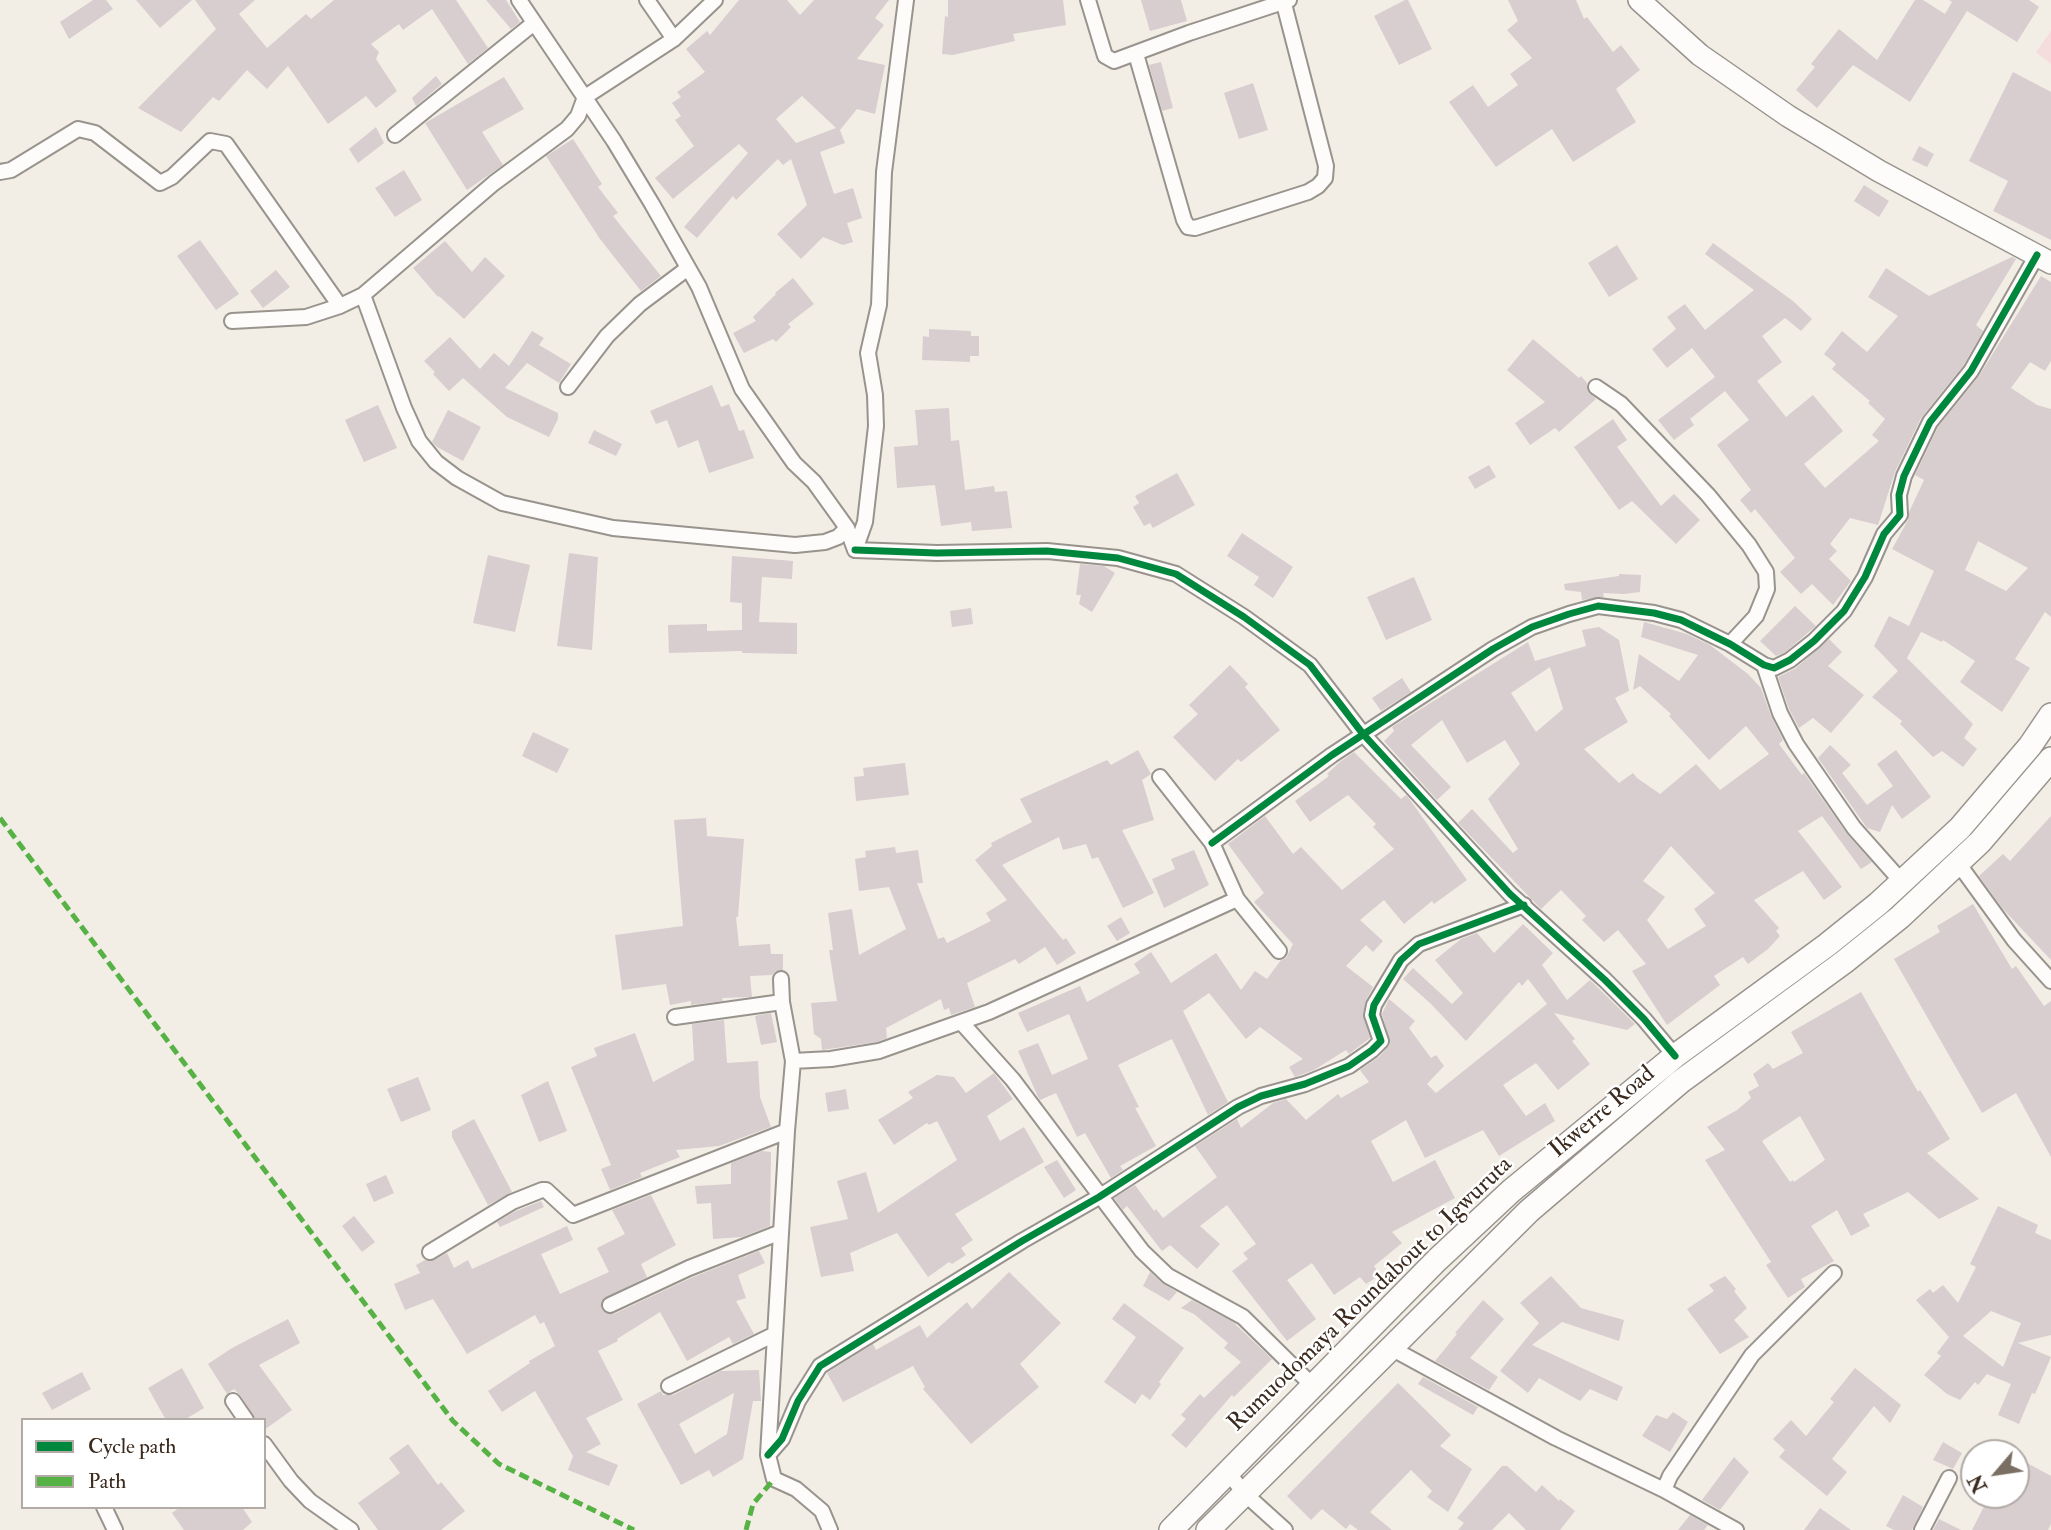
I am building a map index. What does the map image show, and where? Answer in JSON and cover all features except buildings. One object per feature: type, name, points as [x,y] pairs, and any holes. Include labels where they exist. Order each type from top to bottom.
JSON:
[{"type":"main road","name":"Rumuodomaya Roundabout to Igwuruta","points":[[1171,1530],[1437,1260],[1502,1200],[1675,1056],[1827,945],[1902,882],[1960,828],[2030,746],[2051,715]]},
{"type":"main road","name":"Ikwerre Road","points":[[1208,1530],[1529,1211],[1680,1082],[1844,962],[1900,917],[1958,863],[2019,799],[2051,759]]},
{"type":"street","points":[[519,0],[646,193],[688,268],[723,339],[742,389],[794,463],[814,482],[847,528],[855,550]]},
{"type":"street","points":[[647,0],[674,38]]},
{"type":"street","points":[[232,321],[306,317],[363,295],[494,183],[567,129],[578,116],[585,97],[674,38],[715,0]]},
{"type":"street","points":[[855,550],[865,522],[876,426],[876,395],[869,353],[879,305],[884,172],[906,0]]},
{"type":"street","points":[[1088,0],[1105,57],[1114,61],[1285,1],[1326,166],[1325,178],[1308,192],[1195,228],[1188,227],[1136,54]]},
{"type":"street","points":[[1212,843],[1363,734],[1493,649],[1532,627],[1588,609],[1598,607],[1654,613],[1681,620],[1730,644],[1764,665],[1774,668],[1790,660],[1844,611],[1865,577],[1884,534],[1900,515],[1899,495],[1904,476],[1930,422],[1970,371],[2044,259],[1879,171],[1788,116],[1700,55],[1639,0]]},
{"type":"street","points":[[395,135],[534,23]]},
{"type":"street","points":[[0,172],[11,170],[79,129],[95,133],[160,183],[172,177],[210,141],[226,144],[340,306]]},
{"type":"street","points":[[568,387],[607,336],[640,304],[688,268]]},
{"type":"street","points":[[363,295],[419,441],[436,462],[457,478],[502,503],[613,528],[795,545],[825,542],[838,537],[847,528]]},
{"type":"street","points":[[1596,387],[1621,404],[1708,495],[1749,545],[1766,572],[1767,589],[1756,616],[1730,644]]},
{"type":"street","points":[[855,550],[937,553],[1047,551],[1118,558],[1176,574],[1244,617],[1310,665],[1363,734],[1510,894],[1605,980],[1644,1019],[1675,1056]]},
{"type":"street","points":[[1764,665],[1780,713],[1796,744],[1854,828],[1902,882]]},
{"type":"street","points":[[1160,777],[1212,843],[1237,899],[1279,951]]},
{"type":"street","points":[[1958,863],[2014,940],[2051,981]]},
{"type":"street","points":[[793,1061],[831,1059],[879,1051],[961,1023],[1237,899]]},
{"type":"street","points":[[768,1455],[782,1439],[798,1401],[820,1366],[1099,1197],[1238,1107],[1261,1096],[1305,1084],[1349,1066],[1381,1041],[1373,1015],[1374,1005],[1401,960],[1419,944],[1524,905]]},
{"type":"street","points":[[781,979],[782,1002],[793,1061],[768,1455],[774,1479],[796,1489],[822,1511],[830,1530]]},
{"type":"street","points":[[674,1017],[782,1002]]},
{"type":"street","points":[[961,1023],[1013,1080],[1142,1251],[1168,1276],[1243,1317],[1313,1386]]},
{"type":"street","points":[[430,1252],[512,1202],[542,1190],[546,1190],[573,1215],[787,1131]]},
{"type":"street","points":[[610,1305],[689,1268],[781,1232]]},
{"type":"street","points":[[1664,1490],[1670,1476],[1752,1356],[1834,1273]]},
{"type":"street","points":[[669,1386],[775,1334]]},
{"type":"street","points":[[1391,1348],[1556,1438],[1664,1490],[1736,1530]]},
{"type":"street","points":[[233,1401],[245,1418]]},
{"type":"street","points":[[266,1447],[291,1481],[310,1501],[351,1530]]},
{"type":"street","points":[[1228,1472],[1244,1493],[1285,1530]]},
{"type":"street","points":[[1922,1530],[1949,1478]]},
{"type":"street","points":[[105,1509],[115,1530]]},
{"type":"shaded area","points":[[2051,31],[2051,64],[2036,52]]},
{"type":"marked path","points":[[0,818],[453,1421],[499,1464],[634,1530]]},
{"type":"marked path","points":[[746,1530],[753,1504],[774,1479]]},
{"type":"cycle path","points":[[1212,843],[1332,755],[1493,649],[1532,627],[1569,614],[1598,606],[1654,613],[1681,620],[1730,644],[1764,665],[1774,668],[1790,660],[1844,611],[1865,577],[1884,534],[1900,515],[1899,495],[1904,476],[1930,422],[1971,371],[2037,255]]},
{"type":"cycle path","points":[[855,550],[937,553],[1047,551],[1118,558],[1176,574],[1244,617],[1310,665],[1363,734],[1510,894],[1605,980],[1644,1019],[1675,1056]]},
{"type":"cycle path","points":[[768,1455],[782,1439],[798,1401],[820,1366],[1022,1241],[1099,1197],[1238,1107],[1261,1096],[1305,1084],[1349,1066],[1381,1041],[1372,1015],[1374,1005],[1401,960],[1419,944],[1524,905]]}]
